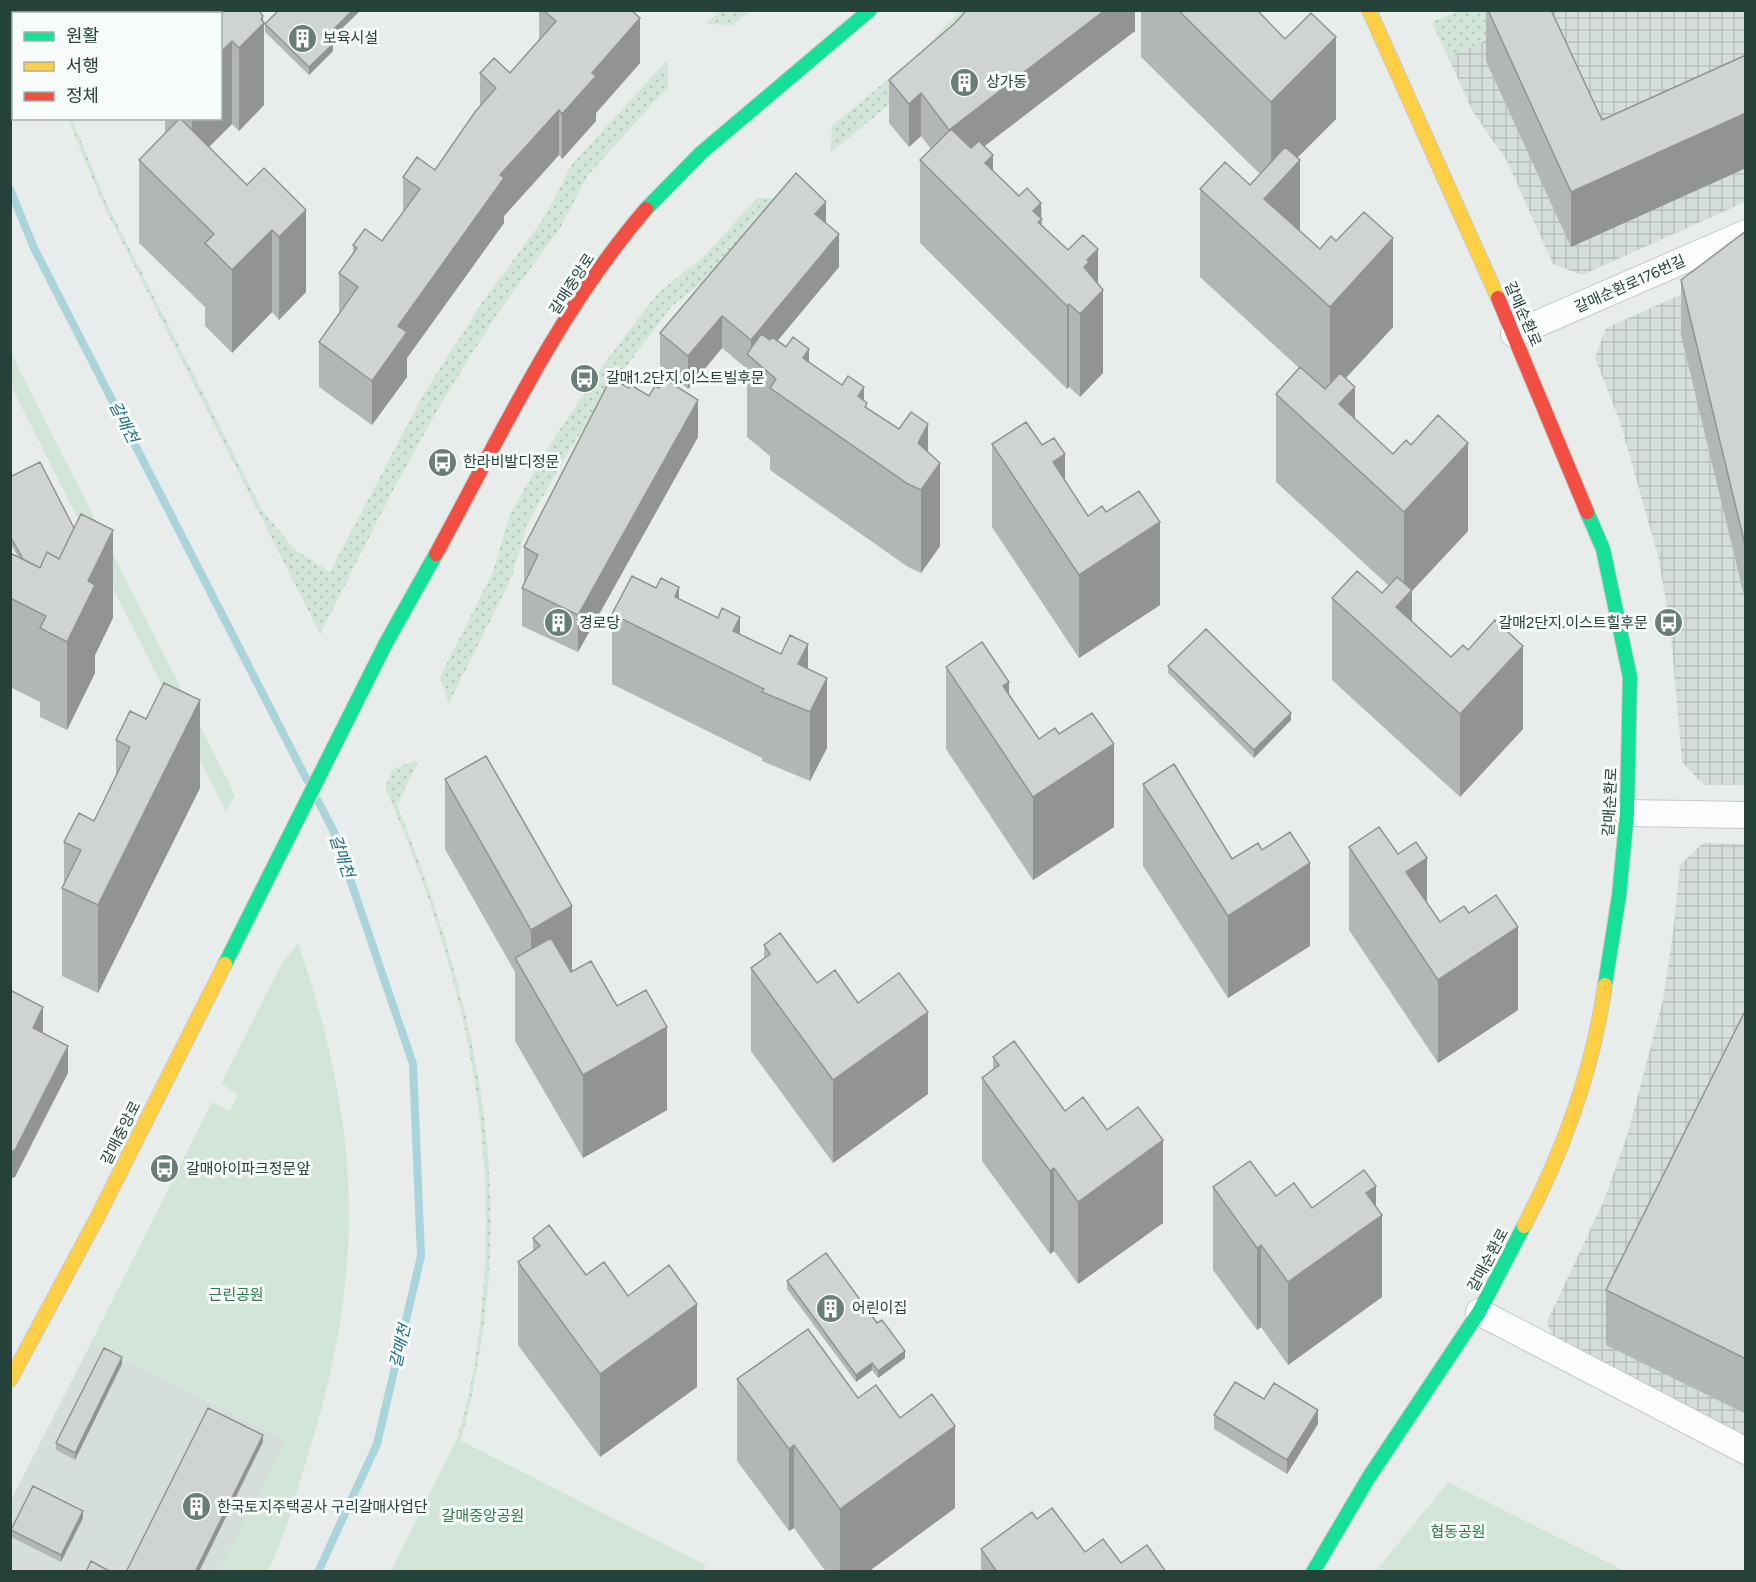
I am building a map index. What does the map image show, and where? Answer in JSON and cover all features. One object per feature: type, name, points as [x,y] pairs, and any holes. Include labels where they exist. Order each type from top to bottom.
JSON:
[{"type":"street","name":"갈매중앙로","points":[[10,1380],[102,1208],[386,643],[544,357],[592,280],[644,211],[700,153],[870,10]]},
{"type":"street","name":"갈매순환로","points":[[1313,1572],[1369,1477],[1479,1312],[1550,1177],[1587,1070],[1604,995],[1619,896],[1627,813],[1630,677],[1603,549],[1514,334],[1369,10]]},
{"type":"street","name":"갈매순환로176번길","points":[[1514,334],[1746,233]]},
{"type":"street","points":[[1627,813],[1746,815]]},
{"type":"street","points":[[1479,1312],[1746,1451]]},
{"type":"shaded area","points":[[1553,11],[1745,11],[1745,202],[1582,275],[1553,264],[1507,161],[1473,112],[1448,57]]},
{"type":"shaded area","points":[[1745,266],[1745,785],[1704,785],[1682,762],[1670,624],[1658,556],[1620,422],[1595,358],[1606,328]]},
{"type":"shaded area","points":[[1703,843],[1745,844],[1745,1437],[1553,1340],[1547,1322],[1605,1198],[1628,1133],[1663,1000],[1680,865]]},
{"type":"shaded area","points":[[91,1343],[286,1440],[220,1571],[11,1571],[10,1502]]},
{"type":"green space","points":[[721,10],[750,11],[733,25],[705,24]]},
{"type":"green space","points":[[959,11],[992,11],[936,65],[831,153],[832,126],[922,51]]},
{"type":"green space","points":[[1457,11],[1553,11],[1448,57],[1432,22]]},
{"type":"green space","points":[[668,59],[668,87],[588,175],[560,228],[497,314],[440,405],[389,498],[320,634],[103,204],[68,120],[72,120],[106,202],[262,510],[294,549],[330,572],[423,395],[481,304],[544,218],[572,164]]},
{"type":"green space","points":[[757,198],[785,198],[718,270],[671,307],[619,376],[571,448],[528,522],[511,579],[449,703],[440,677],[493,572],[510,514],[554,438],[604,364],[657,294],[704,256]]},
{"type":"green space","points":[[10,351],[235,795],[226,812],[11,386]]},
{"type":"green space","points":[[419,760],[397,805],[444,935],[462,1000],[476,1066],[486,1133],[490,1200],[489,1269],[482,1338],[470,1403],[460,1441],[457,1439],[474,1367],[483,1292],[486,1226],[484,1161],[477,1097],[466,1034],[451,971],[432,909],[385,787],[393,769]]},
{"type":"green space","name":"근린공원","points":[[298,943],[319,1010],[334,1075],[344,1137],[349,1198],[347,1259],[340,1322],[327,1387],[295,1500],[268,1571],[220,1571],[286,1440],[91,1343],[212,1102],[230,1111],[238,1094],[221,1084],[282,963]]},
{"type":"green space","name":"갈매중앙공원","points":[[457,1439],[706,1565],[702,1571],[391,1571]]},
{"type":"green space","name":"협동공원","points":[[1448,1482],[1625,1571],[1376,1571]]},
{"type":"building","points":[[141,10],[258,10],[263,16],[261,19],[264,23],[239,48],[232,41],[222,51],[222,12],[142,12]]},
{"type":"building","name":"보육시설","points":[[279,10],[353,10],[326,37],[333,44],[309,67],[265,24]]},
{"type":"building","points":[[543,10],[631,10],[640,18],[592,73],[596,76],[562,114],[559,110],[500,175],[504,178],[398,326],[407,332],[372,381],[319,342],[358,287],[339,273],[357,248],[353,245],[365,229],[382,241],[420,189],[403,177],[417,157],[435,170],[475,112],[496,88],[480,73],[494,58],[510,73],[556,21]]},
{"type":"building","points":[[967,10],[1105,10],[949,130],[921,93],[909,104],[889,80]]},
{"type":"building","points":[[1178,10],[1257,10],[1285,39],[1311,13],[1336,37],[1271,102]]},
{"type":"building","points":[[1488,10],[1551,10],[1602,120],[1746,55],[1746,113],[1571,192]]},
{"type":"building","points":[[178,120],[182,120],[247,185],[264,168],[306,210],[279,237],[272,230],[232,270],[205,243],[214,234],[139,160]]},
{"type":"building","points":[[951,129],[971,148],[979,141],[993,155],[985,163],[1019,196],[1027,188],[1041,203],[1033,211],[1042,219],[1038,222],[1068,250],[1083,235],[1098,249],[1087,260],[1089,262],[1084,267],[1103,290],[1080,314],[1069,304],[1067,306],[920,160]]},
{"type":"building","points":[[1285,147],[1300,160],[1264,199],[1320,249],[1331,236],[1336,241],[1364,212],[1393,238],[1330,307],[1200,189],[1225,162],[1250,185]]},
{"type":"building","points":[[796,173],[826,202],[815,214],[839,234],[751,340],[722,316],[688,356],[660,333]]},
{"type":"building","points":[[1746,231],[1746,549],[1681,280]]},
{"type":"building","points":[[761,334],[770,340],[772,337],[786,347],[793,337],[809,349],[803,358],[842,385],[848,376],[864,387],[858,396],[867,403],[865,407],[899,429],[911,412],[928,424],[918,443],[940,463],[921,490],[908,484],[770,388],[776,379],[747,354]]},
{"type":"building","points":[[1300,367],[1325,389],[1340,373],[1355,387],[1339,404],[1393,454],[1406,440],[1411,445],[1438,415],[1468,443],[1404,512],[1276,394]]},
{"type":"building","points":[[611,378],[629,388],[631,385],[649,396],[655,386],[659,388],[665,379],[698,400],[578,615],[522,588],[538,555],[524,547]]},
{"type":"building","points":[[1026,422],[1042,445],[1054,438],[1065,454],[1053,462],[1088,516],[1102,506],[1106,512],[1139,491],[1160,522],[1079,575],[992,444]]},
{"type":"building","points":[[40,462],[74,528],[59,559],[47,552],[40,568],[23,559],[10,536],[10,477]]},
{"type":"building","points":[[81,514],[113,530],[88,581],[95,585],[67,642],[40,628],[46,616],[10,598],[10,553],[40,568],[47,552],[59,559]]},
{"type":"building","points":[[1357,571],[1382,593],[1397,577],[1412,590],[1396,607],[1451,657],[1463,645],[1468,650],[1495,620],[1523,646],[1460,714],[1332,598]]},
{"type":"building","points":[[632,576],[656,588],[661,578],[679,587],[675,597],[718,618],[722,608],[740,617],[733,631],[781,654],[790,635],[808,644],[798,664],[827,678],[810,712],[762,692],[764,689],[612,614]]},
{"type":"building","points":[[1206,629],[1291,713],[1254,750],[1168,666]]},
{"type":"building","points":[[982,642],[1009,682],[1003,686],[1039,739],[1055,728],[1059,734],[1092,713],[1114,744],[1033,797],[946,667]]},
{"type":"building","points":[[164,683],[200,700],[98,905],[62,888],[81,850],[64,842],[79,813],[94,821],[130,747],[116,740],[130,711],[146,719]]},
{"type":"building","points":[[486,756],[572,906],[531,930],[445,779]]},
{"type":"building","points":[[1174,764],[1232,859],[1258,843],[1262,850],[1290,832],[1310,863],[1228,916],[1143,784]]},
{"type":"building","points":[[1379,827],[1398,854],[1416,842],[1427,858],[1406,872],[1440,922],[1464,906],[1469,913],[1496,895],[1518,927],[1438,980],[1349,847]]},
{"type":"building","points":[[780,933],[817,983],[835,970],[858,1003],[899,973],[928,1012],[833,1080],[751,968],[770,954],[764,945]]},
{"type":"building","points":[[551,938],[571,972],[591,961],[617,1006],[646,990],[667,1027],[583,1075],[515,958]]},
{"type":"building","points":[[10,990],[43,1007],[33,1028],[68,1046],[15,1150],[10,1152]]},
{"type":"building","points":[[1746,1009],[1746,1359],[1606,1290]]},
{"type":"building","points":[[1014,1041],[1065,1111],[1083,1097],[1107,1130],[1138,1107],[1163,1140],[1078,1202],[1054,1168],[1050,1171],[982,1078],[999,1065],[993,1057]]},
{"type":"building","points":[[1250,1161],[1276,1196],[1294,1183],[1312,1208],[1364,1170],[1376,1186],[1366,1193],[1382,1215],[1288,1282],[1261,1245],[1257,1248],[1213,1187]]},
{"type":"building","points":[[549,1225],[586,1275],[604,1262],[628,1296],[669,1265],[697,1304],[600,1374],[518,1262],[540,1246],[533,1238]]},
{"type":"building","name":"어린이집","points":[[826,1253],[877,1323],[882,1320],[905,1351],[878,1371],[872,1363],[856,1375],[787,1281]]},
{"type":"building","points":[[808,1329],[858,1398],[876,1385],[900,1418],[932,1394],[955,1426],[840,1509],[794,1445],[789,1449],[737,1379]]},
{"type":"building","points":[[104,1348],[122,1357],[75,1453],[56,1443]]},
{"type":"building","points":[[1235,1382],[1264,1399],[1274,1383],[1318,1410],[1287,1460],[1214,1415]]},
{"type":"building","name":"한국토지주택공사 구리갈매사업단","points":[[208,1408],[263,1435],[195,1572],[126,1572]]},
{"type":"building","points":[[33,1486],[83,1511],[61,1555],[11,1530]]},
{"type":"building","points":[[1052,1508],[1085,1552],[1103,1539],[1121,1563],[1147,1545],[1166,1572],[997,1572],[981,1549],[1032,1512],[1037,1519]]},
{"type":"building","points":[[91,1561],[111,1572],[86,1572]]},
{"type":"waterway","name":"갈매천","points":[[10,189],[34,248],[307,780]]},
{"type":"waterway","name":"갈매천","points":[[318,801],[334,832],[413,1064],[421,1256],[377,1444],[318,1572]]},
{"type":"traffic: fast","points":[[646,209],[701,153],[870,10]]},
{"type":"traffic: fast","points":[[1587,512],[1603,549],[1630,677],[1627,813],[1619,896],[1605,985]]},
{"type":"traffic: fast","points":[[225,964],[386,643],[436,554]]},
{"type":"traffic: fast","points":[[1313,1572],[1369,1477],[1479,1312],[1524,1226]]},
{"type":"traffic: slow","points":[[1369,10],[1498,298]]},
{"type":"traffic: slow","points":[[10,1380],[97,1218],[225,964]]},
{"type":"traffic: slow","points":[[1524,1226],[1551,1169],[1575,1109],[1593,1048],[1605,985]]},
{"type":"traffic: jam","points":[[436,554],[507,420],[558,332],[614,248],[646,209]]},
{"type":"traffic: jam","points":[[1498,298],[1587,512]]},
{"type":"place","name":"보육시설","points":[[302,38]]},
{"type":"place","name":"상가동","points":[[965,82]]},
{"type":"place","name":"갈매1.2단지.이스트빌후문","points":[[585,378]]},
{"type":"place","name":"한라비발디정문","points":[[442,462]]},
{"type":"place","name":"경로당","points":[[558,623]]},
{"type":"place","name":"갈매2단지.이스트힐후문","points":[[1669,623]]},
{"type":"place","name":"갈매아이파크정문앞","points":[[165,1169]]},
{"type":"place","name":"어린이집","points":[[831,1308]]},
{"type":"place","name":"한국토지주택공사 구리갈매사업단","points":[[196,1507]]}]
